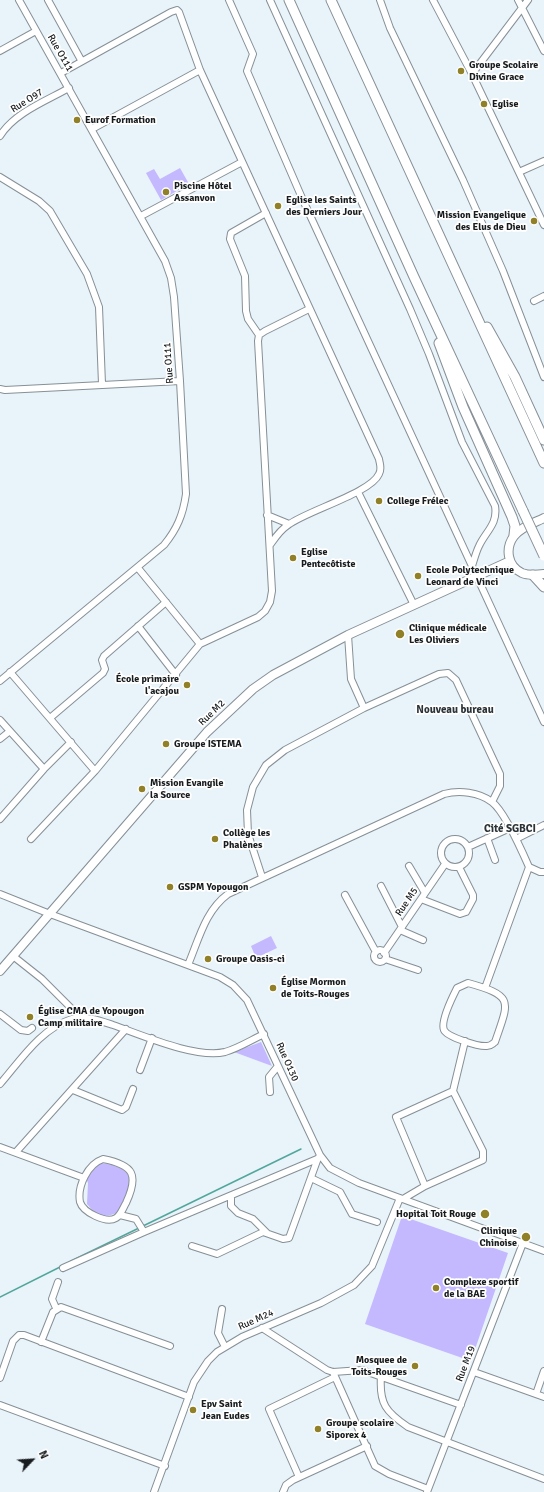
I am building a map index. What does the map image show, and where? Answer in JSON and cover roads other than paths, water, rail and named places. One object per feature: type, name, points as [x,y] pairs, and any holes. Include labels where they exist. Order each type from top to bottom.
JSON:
[{"type":"highway","points":[[289,0],[414,277],[524,510],[544,556]]},
{"type":"highway","points":[[331,0],[544,463]]},
{"type":"highway","points":[[452,263],[515,377],[544,440]]},
{"type":"highway","points":[[414,277],[463,408],[512,516],[515,526],[514,536]]},
{"type":"highway","points":[[533,575],[544,588]]},
{"type":"main road","points":[[544,518],[520,529],[509,545],[510,561],[522,573],[533,575],[544,574]]},
{"type":"main road","name":"Rue M2","points":[[0,971],[194,746],[226,713],[273,675],[348,635],[510,561]]},
{"type":"street","points":[[48,0],[81,60]]},
{"type":"street","points":[[229,0],[253,54],[247,71],[302,198],[544,722]]},
{"type":"street","points":[[270,0],[410,309],[429,354],[462,442],[495,506],[496,513],[494,524],[480,544],[472,566]]},
{"type":"street","points":[[380,0],[390,28],[464,180],[544,377]]},
{"type":"street","points":[[433,0],[472,74],[544,226]]},
{"type":"street","points":[[518,0],[544,52]]},
{"type":"street","points":[[472,74],[528,0]]},
{"type":"street","name":"Rue O111","points":[[0,681],[164,545],[177,529],[184,512],[186,494],[180,381],[171,278],[165,261],[61,73],[36,32],[22,1]]},
{"type":"street","points":[[61,73],[81,60],[177,10],[200,70],[379,459],[381,468],[379,476],[358,492],[289,524],[270,546]]},
{"type":"street","points":[[0,51],[36,32]]},
{"type":"street","points":[[92,129],[200,70]]},
{"type":"street","name":"Rue O97","points":[[0,136],[12,123],[25,113],[69,88]]},
{"type":"street","points":[[519,172],[544,161]]},
{"type":"street","points":[[140,216],[242,162]]},
{"type":"street","points":[[0,177],[39,201],[50,211],[87,274],[99,307],[102,384]]},
{"type":"street","points":[[31,839],[95,771],[176,675],[200,644],[249,622],[264,611],[270,602],[272,591],[259,335],[247,315],[244,276],[230,239],[231,233],[266,213]]},
{"type":"street","points":[[534,301],[544,296]]},
{"type":"street","points":[[259,335],[309,309]]},
{"type":"street","points":[[0,389],[5,390],[180,381]]},
{"type":"street","points":[[358,492],[414,605]]},
{"type":"street","points":[[268,515],[289,524]]},
{"type":"street","points":[[138,568],[200,644]]},
{"type":"street","points":[[50,718],[103,673],[105,669],[102,660],[104,656],[166,602]]},
{"type":"street","points":[[138,626],[176,675]]},
{"type":"street","points":[[348,635],[351,679],[364,708]]},
{"type":"street","points":[[10,672],[95,771]]},
{"type":"street","points":[[262,877],[248,834],[246,810],[253,787],[266,765],[285,750],[364,708],[439,674],[448,673],[456,680],[500,774],[500,786],[492,802]]},
{"type":"street","points":[[0,720],[44,769]]},
{"type":"street","points":[[0,739],[10,731]]},
{"type":"street","points":[[0,819],[44,769],[71,742]]},
{"type":"street","points":[[188,965],[208,916],[217,902],[228,894],[444,794],[466,792],[492,802],[510,828],[529,867],[540,872],[544,872]]},
{"type":"street","points":[[516,839],[544,825]]},
{"type":"street","points":[[468,847],[510,828]]},
{"type":"street","points":[[487,838],[495,860]]},
{"type":"street","points":[[454,839],[464,842],[468,847],[469,854],[467,861],[459,867],[453,867],[445,864],[441,857],[441,850],[445,843],[454,839]]},
{"type":"street","name":"Rue M5","points":[[385,956],[401,928],[445,864]]},
{"type":"street","points":[[409,866],[425,893]]},
{"type":"street","points":[[421,899],[460,914],[466,912],[473,899],[473,895],[459,867]]},
{"type":"street","points":[[485,988],[529,867]]},
{"type":"street","points":[[381,886],[401,928],[423,940]]},
{"type":"street","name":"Rue O130","points":[[0,894],[188,965],[233,985],[247,1000],[264,1034],[318,1157],[337,1172],[359,1183],[544,1251]]},
{"type":"street","points":[[345,895],[376,952],[374,956],[375,960],[379,962],[385,956]]},
{"type":"street","points":[[376,952],[380,950],[385,956],[418,970]]},
{"type":"street","points":[[13,956],[42,979],[81,1018]]},
{"type":"street","points":[[468,983],[485,988],[503,998],[506,1002],[507,1008],[495,1042],[485,1047],[464,1041],[447,1034],[443,1029],[443,1022],[457,988],[468,983]]},
{"type":"street","points":[[0,1014],[21,1030],[28,1031],[32,1028]]},
{"type":"street","points":[[0,1084],[40,1038],[62,1023],[81,1018],[100,1021],[205,1054],[226,1052],[264,1034]]},
{"type":"street","points":[[16,1152],[126,1029]]},
{"type":"street","points":[[140,1070],[152,1038]]},
{"type":"street","points":[[401,1199],[425,1186],[483,1160],[483,1151],[453,1090],[464,1041]]},
{"type":"street","points":[[270,1092],[269,1077],[278,1066]]},
{"type":"street","points":[[73,1090],[122,1110],[126,1107],[133,1088]]},
{"type":"street","points":[[425,1186],[396,1117],[453,1090]]},
{"type":"street","points":[[0,1147],[84,1178]]},
{"type":"street","points":[[231,1196],[232,1206],[238,1213],[253,1219],[267,1233],[282,1239],[289,1238],[318,1157]]},
{"type":"street","points":[[63,1268],[142,1228],[231,1196],[318,1157]]},
{"type":"street","points":[[103,1159],[111,1161],[129,1170],[132,1175],[133,1187],[120,1215],[117,1218],[108,1220],[85,1210],[81,1205],[80,1199],[84,1178],[92,1165],[103,1159]]},
{"type":"street","points":[[311,1178],[340,1192],[352,1214],[377,1222]]},
{"type":"street","name":"Rue M24","points":[[154,1492],[189,1396],[199,1372],[208,1361],[225,1346],[334,1296],[354,1285],[364,1276],[378,1254],[401,1199]]},
{"type":"street","points":[[120,1215],[136,1219],[142,1228]]},
{"type":"street","points":[[192,1246],[217,1254],[260,1234],[267,1233]]},
{"type":"street","name":"Rue M19","points":[[428,1491],[523,1243]]},
{"type":"street","points":[[41,1342],[56,1308],[52,1299],[58,1282]]},
{"type":"street","points":[[56,1308],[60,1306],[170,1346]]},
{"type":"street","points":[[222,1309],[218,1333],[225,1346]]},
{"type":"street","points":[[262,1328],[334,1374],[378,1469],[428,1491]]},
{"type":"street","points":[[0,1378],[16,1338],[24,1335],[189,1396]]},
{"type":"street","points":[[299,1477],[269,1409],[334,1374],[362,1370],[461,1405]]},
{"type":"street","points":[[536,1394],[544,1371]]},
{"type":"street","points":[[474,1372],[544,1397]]},
{"type":"street","points":[[381,1376],[381,1394],[383,1402],[389,1412],[412,1429],[544,1479]]},
{"type":"street","points":[[0,1405],[164,1466]]},
{"type":"street","points":[[283,1492],[286,1485],[299,1477],[367,1446]]},
{"type":"waterway","points":[[143,1226],[301,1149]]},
{"type":"waterway","points":[[71,1261],[139,1228]]},
{"type":"waterway","points":[[0,1297],[62,1266]]},
{"type":"place","name":"Groupe Scolaire Divine Grace","points":[[461,71]]},
{"type":"place","name":"Eglise","points":[[484,104]]},
{"type":"place","name":"Eurof Formation","points":[[77,120]]},
{"type":"place","name":"Piscine Hôtel Assanvon","points":[[166,192]]},
{"type":"place","name":"Eglise les Saints des Derniers Jour","points":[[278,206]]},
{"type":"place","name":"Mission Evangelique des Elus de Dieu","points":[[534,221]]},
{"type":"place","name":"College Frélec","points":[[379,501]]},
{"type":"place","name":"Eglise Pentecôtiste","points":[[293,558]]},
{"type":"place","name":"Ecole Polytechnique Leonard de Vinci","points":[[418,576]]},
{"type":"place","name":"Clinique médicale Les Oliviers","points":[[400,634]]},
{"type":"place","name":"École primaire l'acajou","points":[[187,685]]},
{"type":"place","name":"Groupe ISTEMA","points":[[166,744]]},
{"type":"place","name":"Mission Evangile la Source","points":[[142,789]]},
{"type":"place","name":"Collège les Phalènes","points":[[215,839]]},
{"type":"place","name":"GSPM Yopougon","points":[[170,887]]},
{"type":"place","name":"Groupe Oasis-ci","points":[[208,959]]},
{"type":"place","name":"Église Mormon de Toits-Rouges","points":[[273,988]]},
{"type":"place","name":"Église CMA de Yopougon Camp militaire","points":[[30,1017]]},
{"type":"place","name":"Hopital Toit Rouge","points":[[485,1214]]},
{"type":"place","name":"Clinique Chinoise","points":[[526,1237]]},
{"type":"place","name":"Complexe sportif de la BAE","points":[[436,1288]]},
{"type":"place","name":"Mosquee de Toits-Rouges","points":[[415,1366]]},
{"type":"place","name":"Epv Saint Jean Eudes","points":[[193,1410]]},
{"type":"place","name":"Groupe scolaire Siporex 4","points":[[318,1429]]},
{"type":"district","name":"Nouveau bureau","points":[[455,710]]},
{"type":"district","name":"Cité SGBCI","points":[[510,829]]}]
